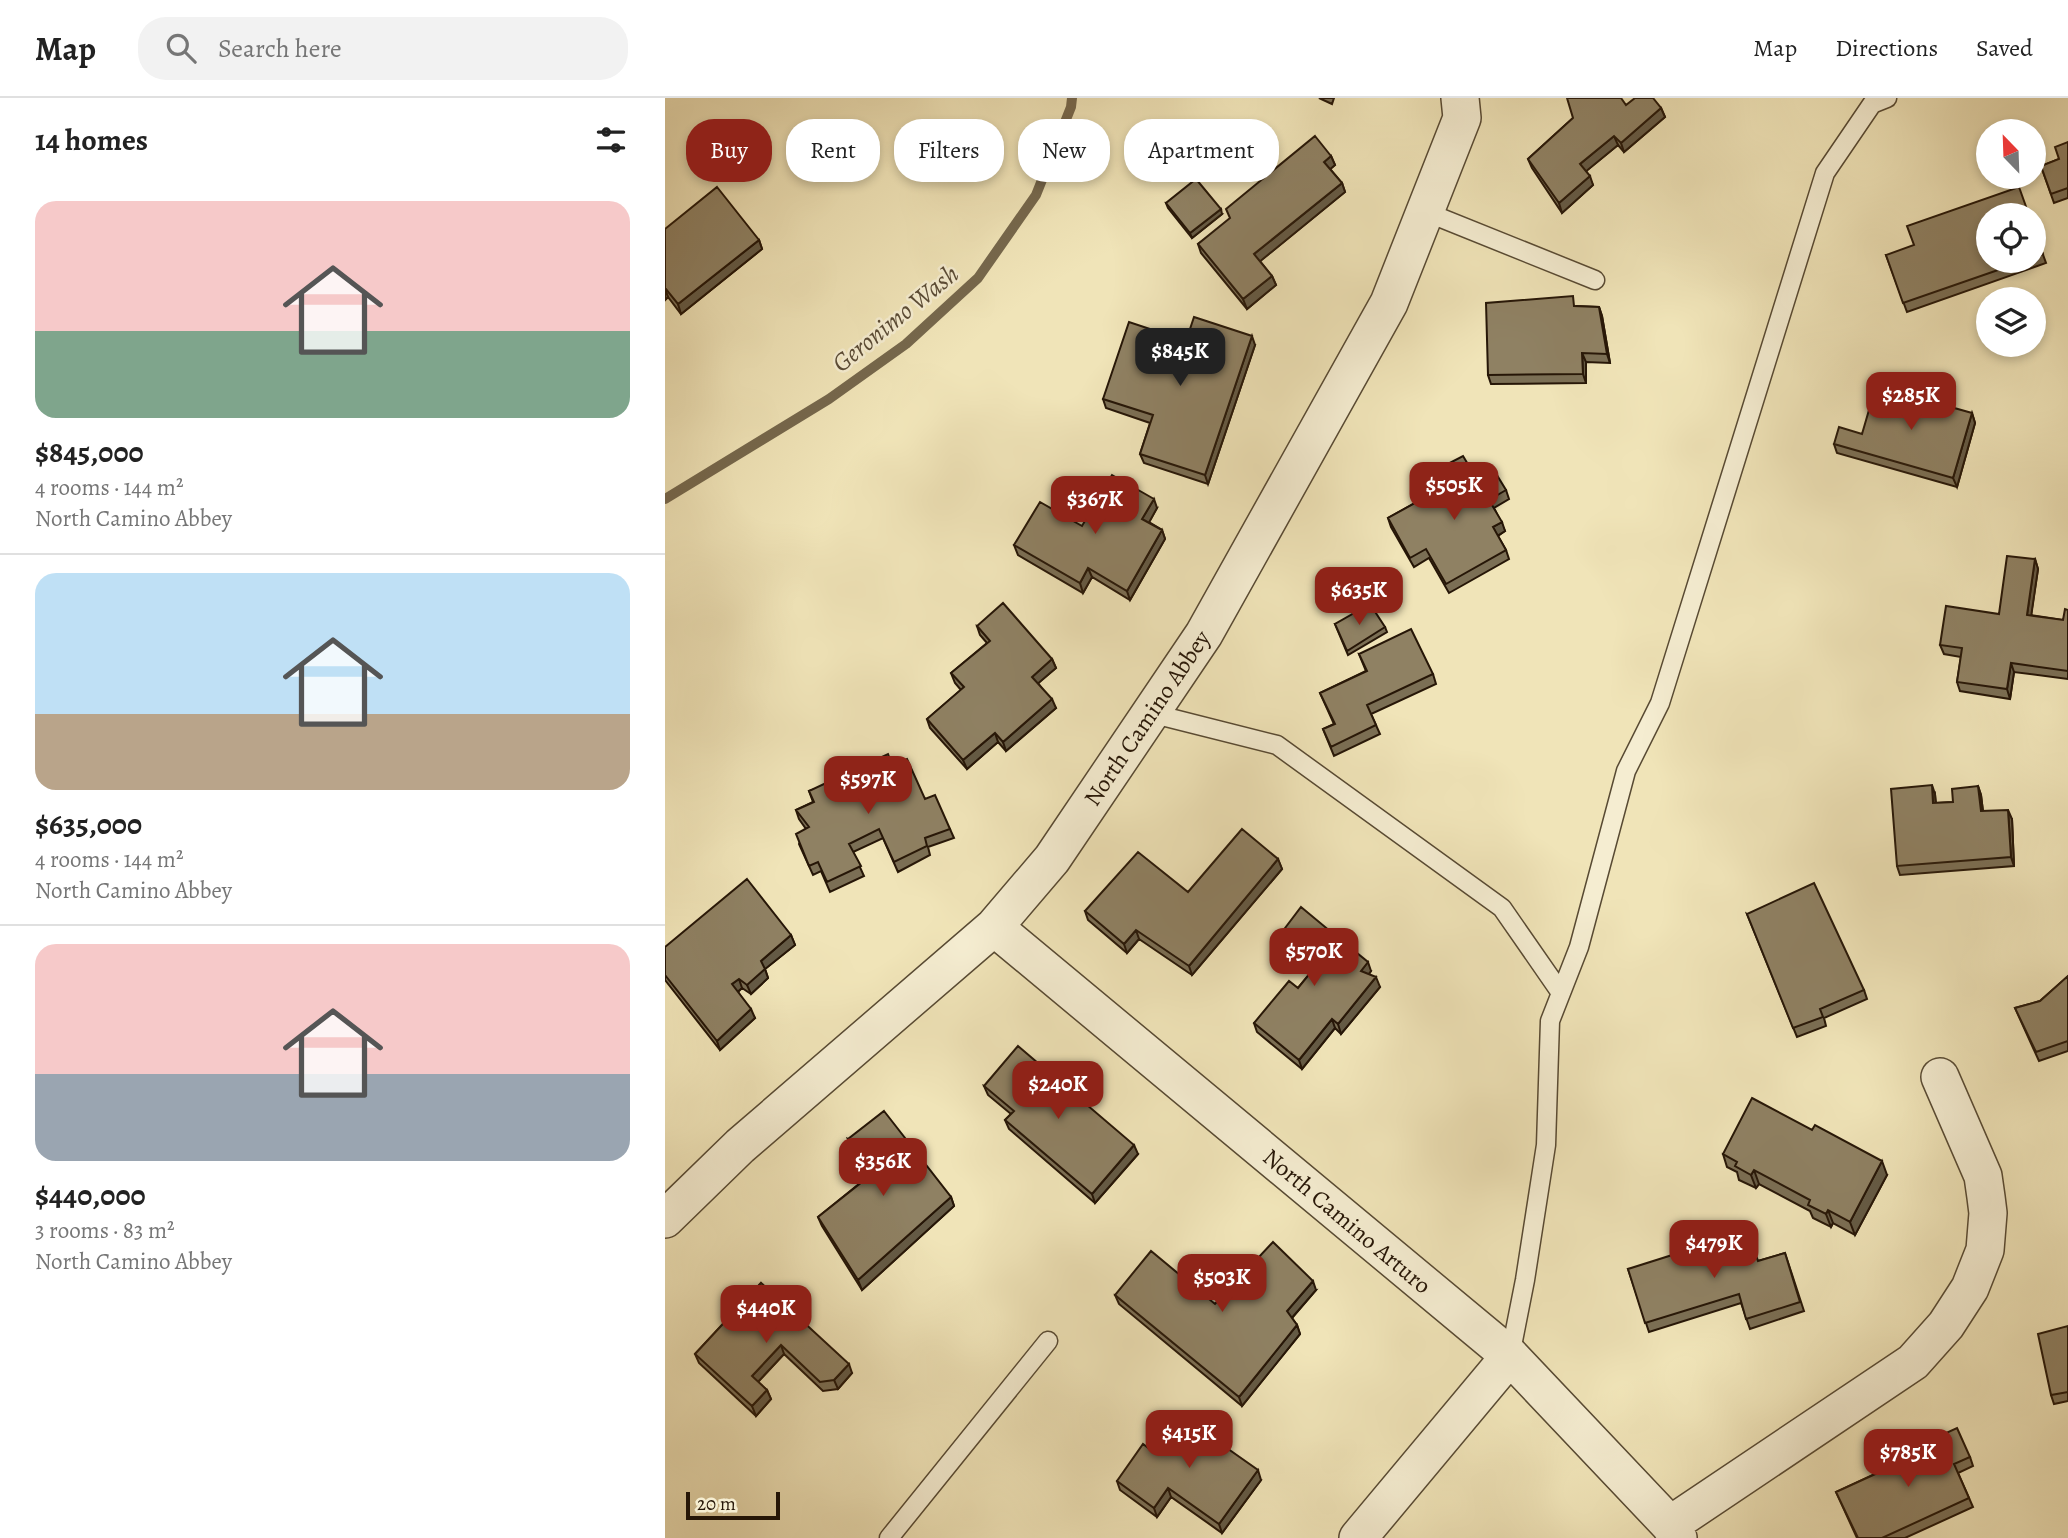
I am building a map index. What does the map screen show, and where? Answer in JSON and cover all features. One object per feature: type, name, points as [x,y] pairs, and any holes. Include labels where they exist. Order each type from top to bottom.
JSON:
[{"type":"street","name":"North Camino Abbey","points":[[665,1219],[740,1146],[994,927],[1052,859],[1204,634],[1389,303],[1462,118],[1460,98]]},
{"type":"street","name":"North Camino Arturo","points":[[994,927],[1510,1356],[1674,1532]]},
{"type":"street","points":[[1674,1532],[1913,1362],[1946,1325],[1971,1288],[1985,1250],[1988,1213],[1985,1187],[1983,1176],[1940,1077]]},
{"type":"street","points":[[1358,1538],[1510,1356]]},
{"type":"lane","points":[[1510,1356],[1546,1145],[1550,1021],[1579,947],[1626,771],[1660,703],[1825,173],[1872,104],[1887,98]]},
{"type":"lane","points":[[1426,212],[1595,280]]},
{"type":"lane","points":[[1150,713],[1277,745],[1502,908],[1561,993]]},
{"type":"lane","points":[[889,1538],[1048,1341]]},
{"type":"building","points":[[1567,98],[1621,98],[1626,105],[1635,98],[1653,98],[1661,108],[1621,143],[1614,136],[1580,164],[1590,176],[1559,203],[1528,159],[1573,118]]},
{"type":"building","points":[[1315,136],[1331,156],[1324,162],[1342,183],[1254,254],[1272,276],[1243,299],[1198,244],[1230,218],[1226,209],[1259,182],[1279,182],[1279,166]]},
{"type":"building","points":[[2068,142],[2068,188],[2051,194],[2046,180],[2046,164],[2059,159],[2055,147]]},
{"type":"building","points":[[1192,182],[1198,182],[1221,209],[1190,233],[1166,203]]},
{"type":"building","points":[[717,187],[759,240],[678,304],[665,288],[665,229]]},
{"type":"building","points":[[2013,189],[2020,189],[2025,203],[1976,203],[1976,273],[1989,273],[1903,303],[1886,255],[1914,245],[1907,226]]},
{"type":"building","points":[[1573,296],[1574,306],[1599,307],[1607,354],[1582,353],[1583,374],[1488,375],[1486,303]]},
{"type":"building","points":[[1194,317],[1252,336],[1205,475],[1140,454],[1153,415],[1103,399],[1129,322],[1186,341]]},
{"type":"building","points":[[1876,386],[1972,413],[1953,478],[1834,444],[1839,427],[1862,434]]},
{"type":"building","points":[[1463,456],[1475,476],[1492,467],[1506,490],[1489,500],[1502,522],[1493,527],[1506,550],[1446,584],[1426,549],[1410,558],[1388,518],[1449,484],[1440,468]]},
{"type":"building","points":[[1112,475],[1154,499],[1142,519],[1162,530],[1127,591],[1088,568],[1080,583],[1014,545],[1040,502],[1082,526]]},
{"type":"building","points":[[2007,556],[2035,559],[2027,615],[2063,620],[2065,609],[2068,610],[2068,671],[2011,663],[2007,689],[1957,682],[1962,648],[1940,645],[1946,606],[1999,614]]},
{"type":"building","points":[[1003,603],[1052,659],[1032,677],[1052,699],[1003,742],[995,733],[963,760],[927,719],[964,687],[951,673],[990,641],[977,626]]},
{"type":"building","points":[[1370,604],[1385,627],[1347,651],[1335,624]]},
{"type":"building","points":[[1411,629],[1433,674],[1367,705],[1376,725],[1331,747],[1323,729],[1335,724],[1320,693],[1367,671],[1359,654]]},
{"type":"building","points":[[888,754],[892,765],[907,759],[925,799],[935,795],[950,829],[925,838],[927,846],[894,862],[879,829],[849,844],[861,866],[827,882],[818,862],[809,866],[796,834],[809,827],[796,810],[814,802],[809,791]]},
{"type":"building","points":[[1932,785],[1933,803],[1953,802],[1952,789],[1978,786],[1981,811],[2008,810],[2011,857],[1897,866],[1891,789]]},
{"type":"building","points":[[1242,829],[1278,859],[1189,966],[1136,930],[1124,944],[1085,911],[1138,852],[1188,892]]},
{"type":"building","points":[[747,879],[791,935],[761,961],[765,969],[747,985],[739,979],[732,984],[751,1009],[717,1041],[665,975],[665,947]]},
{"type":"building","points":[[1814,883],[1864,990],[1820,1009],[1823,1017],[1793,1028],[1747,914]]},
{"type":"building","points":[[1301,907],[1336,936],[1328,945],[1344,959],[1352,949],[1368,962],[1361,971],[1376,977],[1338,1024],[1332,1019],[1299,1060],[1254,1023],[1289,981],[1298,988],[1316,966],[1279,936]]},
{"type":"building","points":[[2068,976],[2068,1041],[2036,1052],[2015,1008],[2040,1001]]},
{"type":"building","points":[[1018,1046],[1134,1145],[1092,1194],[1005,1120],[1014,1111],[984,1086]]},
{"type":"building","points":[[1752,1098],[1812,1130],[1815,1125],[1882,1161],[1850,1222],[1828,1210],[1826,1214],[1808,1205],[1810,1200],[1754,1170],[1751,1175],[1735,1166],[1737,1162],[1723,1154]]},
{"type":"building","points":[[884,1111],[951,1197],[858,1280],[818,1217],[872,1174],[848,1139]]},
{"type":"building","points":[[1748,1231],[1758,1261],[1785,1253],[1800,1302],[1746,1319],[1739,1294],[1645,1323],[1628,1269]]},
{"type":"building","points":[[1273,1242],[1313,1281],[1287,1311],[1297,1325],[1239,1397],[1115,1295],[1151,1251],[1215,1304]]},
{"type":"building","points":[[761,1283],[849,1364],[834,1380],[820,1382],[781,1345],[752,1376],[767,1390],[752,1406],[695,1354]]},
{"type":"building","points":[[2068,1326],[2068,1392],[2051,1395],[2038,1334]]},
{"type":"building","points":[[1177,1413],[1258,1470],[1219,1524],[1168,1488],[1154,1508],[1117,1481],[1143,1444],[1151,1450]]},
{"type":"building","points":[[1957,1428],[1970,1457],[1954,1464],[1969,1498],[1882,1538],[1858,1538],[1836,1492],[1917,1455],[1913,1448]]},
{"type":"waterway","name":"Geronimo Wash","points":[[665,499],[829,399],[906,344],[978,278],[1036,195],[1071,107],[1072,98]]}]
